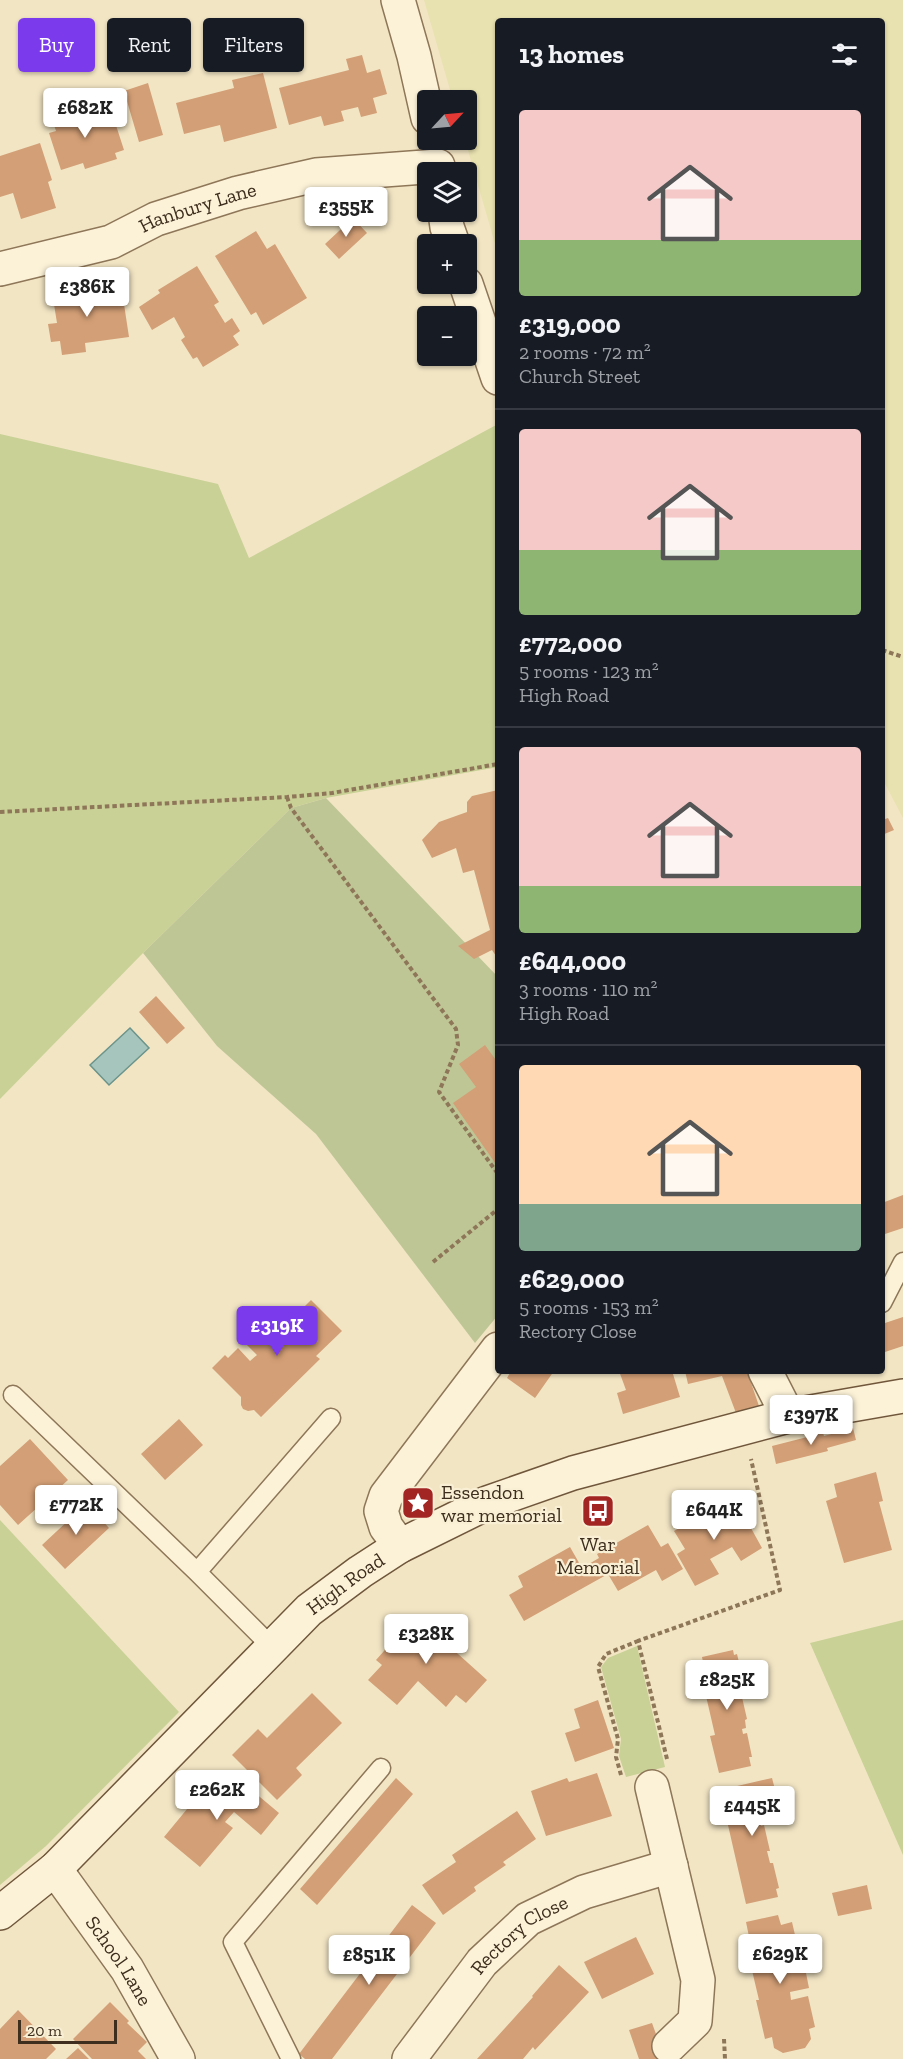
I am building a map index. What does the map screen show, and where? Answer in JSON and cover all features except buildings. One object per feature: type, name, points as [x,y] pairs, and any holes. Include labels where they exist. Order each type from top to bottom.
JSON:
[{"type":"street","points":[[398,0],[422,90]]},
{"type":"street","name":"Hanbury Lane","points":[[0,269],[111,242],[156,219],[249,191],[316,175],[436,159]]},
{"type":"street","points":[[469,294],[495,369]]},
{"type":"street","points":[[400,1546],[386,1527],[381,1511],[386,1496],[495,1352]]},
{"type":"street","points":[[767,1374],[789,1416]]},
{"type":"street","name":"High Road","points":[[0,1913],[55,1869],[309,1610],[400,1546],[487,1503],[573,1473],[789,1416],[903,1396]]},
{"type":"street","points":[[660,1776],[671,1866],[698,1980],[695,2021],[669,2046]]},
{"type":"street","name":"Rectory Close","points":[[409,2059],[482,1962],[528,1919],[584,1892],[671,1866]]},
{"type":"street","name":"School Lane","points":[[55,1869],[127,1969],[178,2059]]},
{"type":"lane","points":[[885,1297],[903,1262]]},
{"type":"lane","points":[[13,1395],[272,1647]]},
{"type":"lane","points":[[197,1572],[331,1418]]},
{"type":"lane","points":[[291,2059],[233,1942],[381,1768]]},
{"type":"path","points":[[885,651],[903,657]]},
{"type":"path","points":[[0,812],[332,793],[495,765]]},
{"type":"path","points":[[287,797],[291,808],[456,1029],[458,1045],[439,1092],[495,1170]]},
{"type":"path","points":[[433,1262],[495,1211]]},
{"type":"path","points":[[660,1776],[638,1641],[780,1590],[744,1428]]},
{"type":"shaded area","points":[[424,0],[903,0],[903,818],[885,784],[885,18],[495,18],[495,244],[477,181],[477,162],[471,162],[468,150],[477,150],[477,90],[450,90]]},
{"type":"green space","points":[[495,426],[495,768],[326,798],[291,808],[143,953],[0,1099],[0,434],[218,484],[249,558]]},
{"type":"green space","points":[[326,798],[495,974],[495,1319],[475,1343],[316,1134],[217,1046],[143,953],[291,808]]},
{"type":"green space","points":[[0,1520],[179,1712],[46,1846],[0,1885]]},
{"type":"green space","points":[[903,1620],[903,1855],[810,1643]]},
{"type":"green space","points":[[637,1646],[665,1767],[626,1777],[619,1756],[621,1739],[601,1667],[608,1658]]},
{"type":"water","points":[[130,1028],[149,1048],[109,1085],[90,1065]]},
{"type":"place","name":"Essendon war memorial","points":[[418,1503]]},
{"type":"place","name":"War Memorial","points":[[598,1511]]}]
